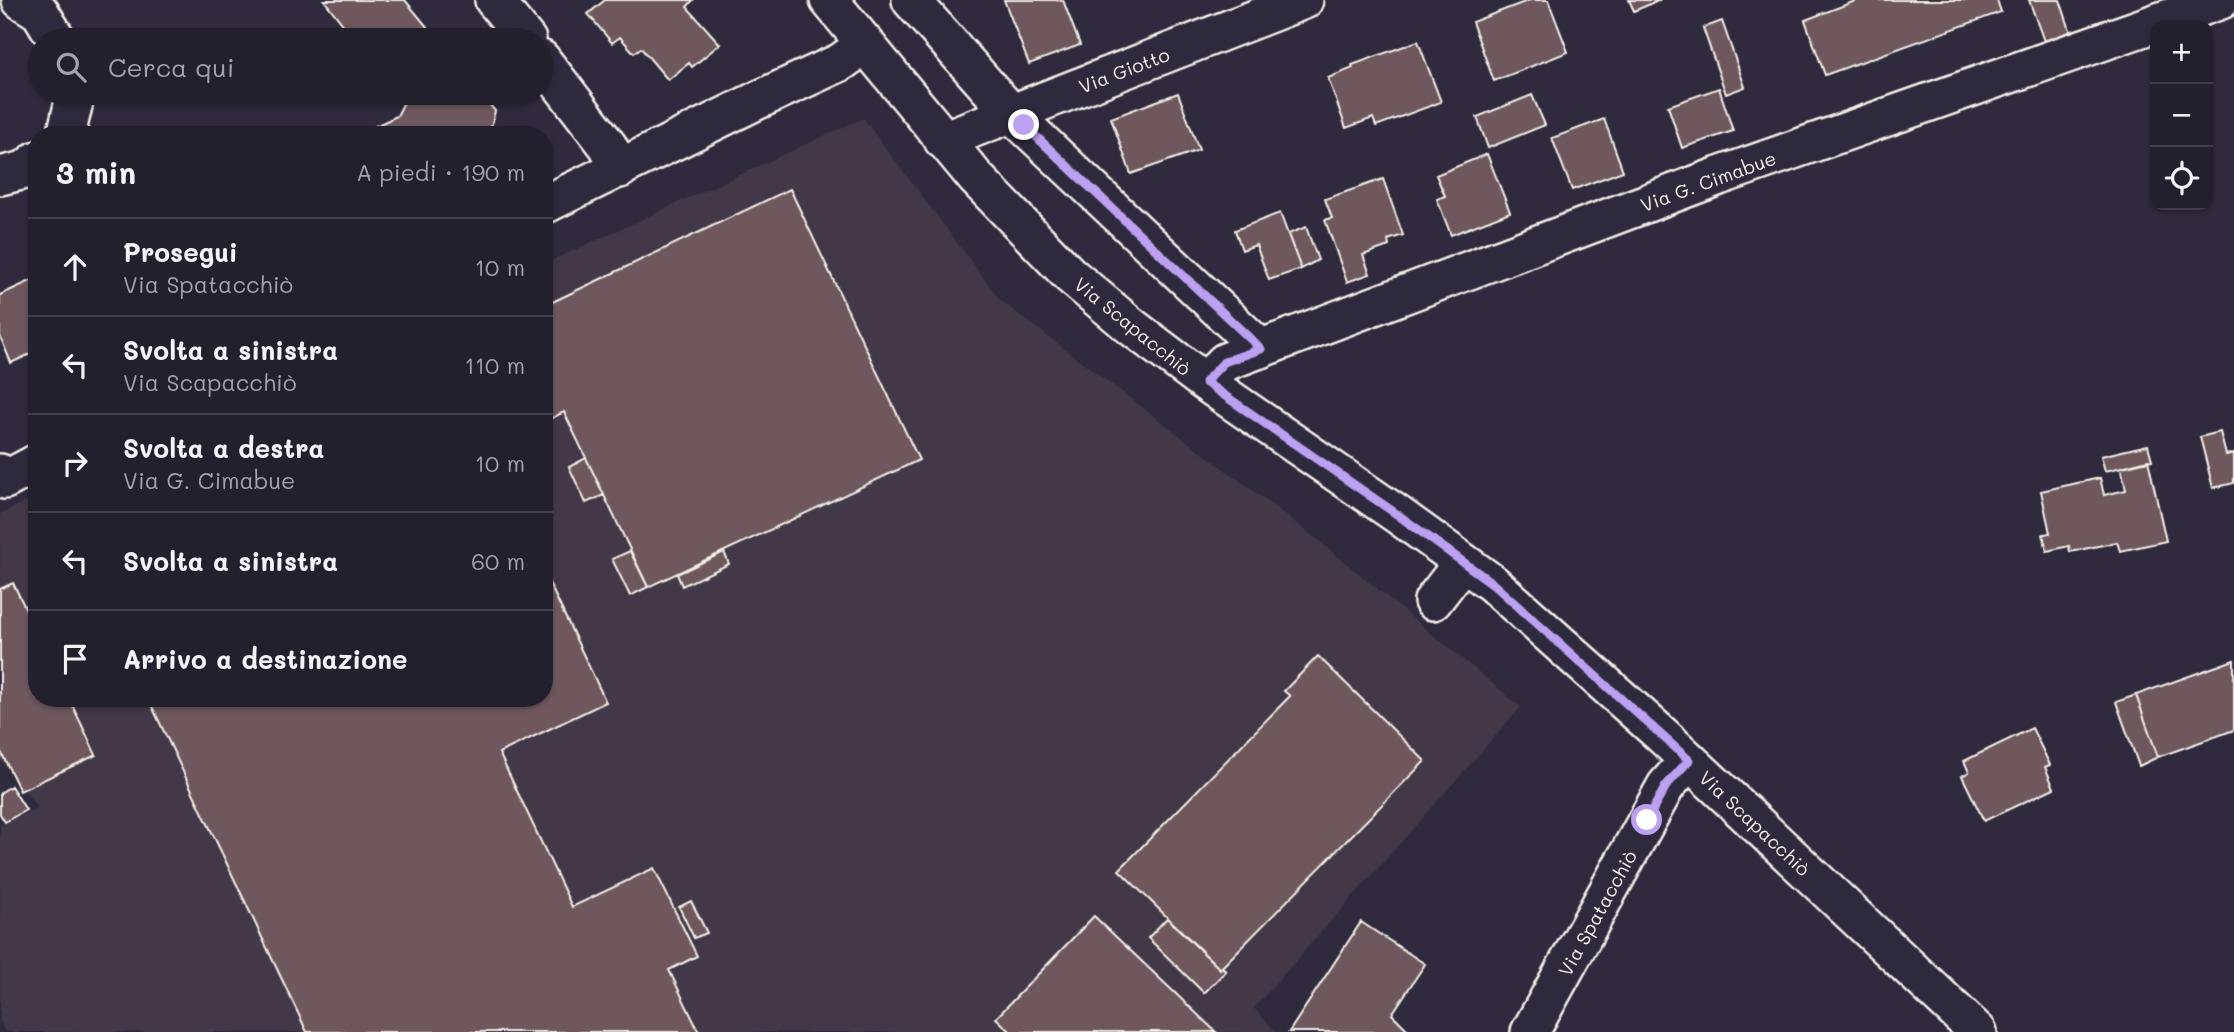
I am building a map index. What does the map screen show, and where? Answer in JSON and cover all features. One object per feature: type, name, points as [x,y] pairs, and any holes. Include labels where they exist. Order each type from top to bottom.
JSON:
[{"type":"street","points":[[21,0],[40,12],[50,28]]},
{"type":"street","points":[[494,0],[517,28]]},
{"type":"street","points":[[911,0],[1012,114],[1261,349]]},
{"type":"street","name":"Via Giotto","points":[[943,140],[1304,0]]},
{"type":"street","name":"Via G. Cimabue","points":[[1205,382],[1224,362],[1719,176],[2221,0]]},
{"type":"street","name":"Via Scapacchiò","points":[[838,3],[866,44],[943,140],[1020,226],[1070,275],[1132,327],[1205,382],[1492,583],[1689,760],[1978,1032]]},
{"type":"street","points":[[553,201],[841,62],[866,44]]},
{"type":"street","points":[[553,75],[608,146],[620,169]]},
{"type":"street","points":[[68,126],[73,105]]},
{"type":"street","points":[[0,176],[28,168]]},
{"type":"street","points":[[2,479],[28,467]]},
{"type":"street","points":[[1433,601],[1463,562]]},
{"type":"street","name":"Via Spatacchiò","points":[[1530,1032],[1666,786],[1689,760]]},
{"type":"shaded area","points":[[863,118],[1001,301],[1308,532],[1521,707],[1254,1008],[1276,1032],[5,1032],[0,1021],[0,825],[38,808],[0,759],[0,514],[28,501],[28,707],[553,707],[553,260]]},
{"type":"building","points":[[324,0],[405,0],[428,28],[346,28]]},
{"type":"building","points":[[605,0],[693,0],[687,7],[720,44],[692,67],[689,63],[668,80],[641,48],[634,53],[620,37],[612,43],[588,14]]},
{"type":"building","points":[[1004,0],[1063,0],[1080,45],[1029,64]]},
{"type":"building","points":[[1530,0],[1548,0],[1568,52],[1494,81],[1472,22]]},
{"type":"building","points":[[1629,0],[1660,0],[1634,11]]},
{"type":"building","points":[[1858,0],[1997,0],[2001,12],[1825,75],[1805,20]]},
{"type":"building","points":[[2029,0],[2060,0],[2074,42],[2048,52]]},
{"type":"building","points":[[1722,21],[1745,87],[1726,94],[1703,28]]},
{"type":"building","points":[[1418,41],[1441,102],[1376,126],[1373,118],[1346,128],[1328,78],[1353,68],[1352,65]]},
{"type":"building","points":[[1719,88],[1733,131],[1682,148],[1668,106]]},
{"type":"building","points":[[1178,93],[1199,150],[1131,174],[1111,118]]},
{"type":"building","points":[[1532,95],[1545,125],[1488,148],[1477,117]]},
{"type":"building","points":[[402,105],[490,105],[495,111],[491,126],[375,126],[397,116]]},
{"type":"building","points":[[1604,119],[1623,171],[1572,190],[1552,138]]},
{"type":"building","points":[[1487,154],[1510,212],[1451,235],[1437,199],[1445,196],[1436,175]]},
{"type":"building","points":[[1383,179],[1403,235],[1388,240],[1389,246],[1363,255],[1370,274],[1347,282],[1325,220],[1332,218],[1325,199]]},
{"type":"building","points":[[790,189],[919,460],[648,587],[564,412],[553,418],[553,302]]},
{"type":"building","points":[[1280,213],[1301,269],[1269,280],[1256,245],[1242,250],[1235,230]]},
{"type":"building","points":[[1306,227],[1318,260],[1301,269],[1288,234]]},
{"type":"building","points":[[28,282],[28,355],[11,363],[0,336],[0,295]]},
{"type":"building","points":[[2220,432],[2226,455],[2234,453],[2234,483],[2213,488],[2200,437]]},
{"type":"building","points":[[2148,445],[2152,460],[2105,471],[2101,456]]},
{"type":"building","points":[[586,458],[604,495],[586,503],[569,467]]},
{"type":"building","points":[[2148,460],[2166,541],[2120,551],[2117,542],[2070,552],[2069,546],[2047,551],[2043,534],[2050,533],[2041,491],[2100,478],[2104,495],[2126,490],[2121,467]]},
{"type":"building","points":[[630,551],[648,587],[630,596],[612,559]]},
{"type":"building","points":[[724,552],[729,564],[682,586],[677,574]]},
{"type":"building","points":[[13,583],[28,614],[28,707],[73,707],[96,755],[20,791],[0,750],[0,589]]},
{"type":"building","points":[[553,591],[606,702],[499,753],[572,907],[654,868],[697,956],[669,970],[699,1032],[307,1032],[152,707],[553,707]]},
{"type":"building","points":[[1318,656],[1425,761],[1220,969],[1119,870],[1290,696],[1284,691]]},
{"type":"building","points":[[2234,660],[2234,730],[2158,757],[2136,695]]},
{"type":"building","points":[[2136,695],[2158,757],[2139,766],[2116,702]]},
{"type":"building","points":[[2032,728],[2050,765],[2045,767],[2054,788],[1984,821],[1962,776],[1969,772],[1964,761]]},
{"type":"building","points":[[11,786],[26,810],[5,822],[0,814],[0,793]]},
{"type":"building","points":[[691,901],[707,933],[694,938],[679,907]]},
{"type":"building","points":[[1094,916],[1216,1032],[1011,1032],[996,1018]]},
{"type":"building","points":[[1167,918],[1220,969],[1222,967],[1226,971],[1204,993],[1148,938]]},
{"type":"building","points":[[1361,922],[1425,964],[1392,1014],[1410,1032],[1289,1032]]},
{"type":"route","points":[[1024,125],[1261,349],[1224,362],[1205,382],[1492,583],[1689,760],[1666,786],[1647,820]]}]
